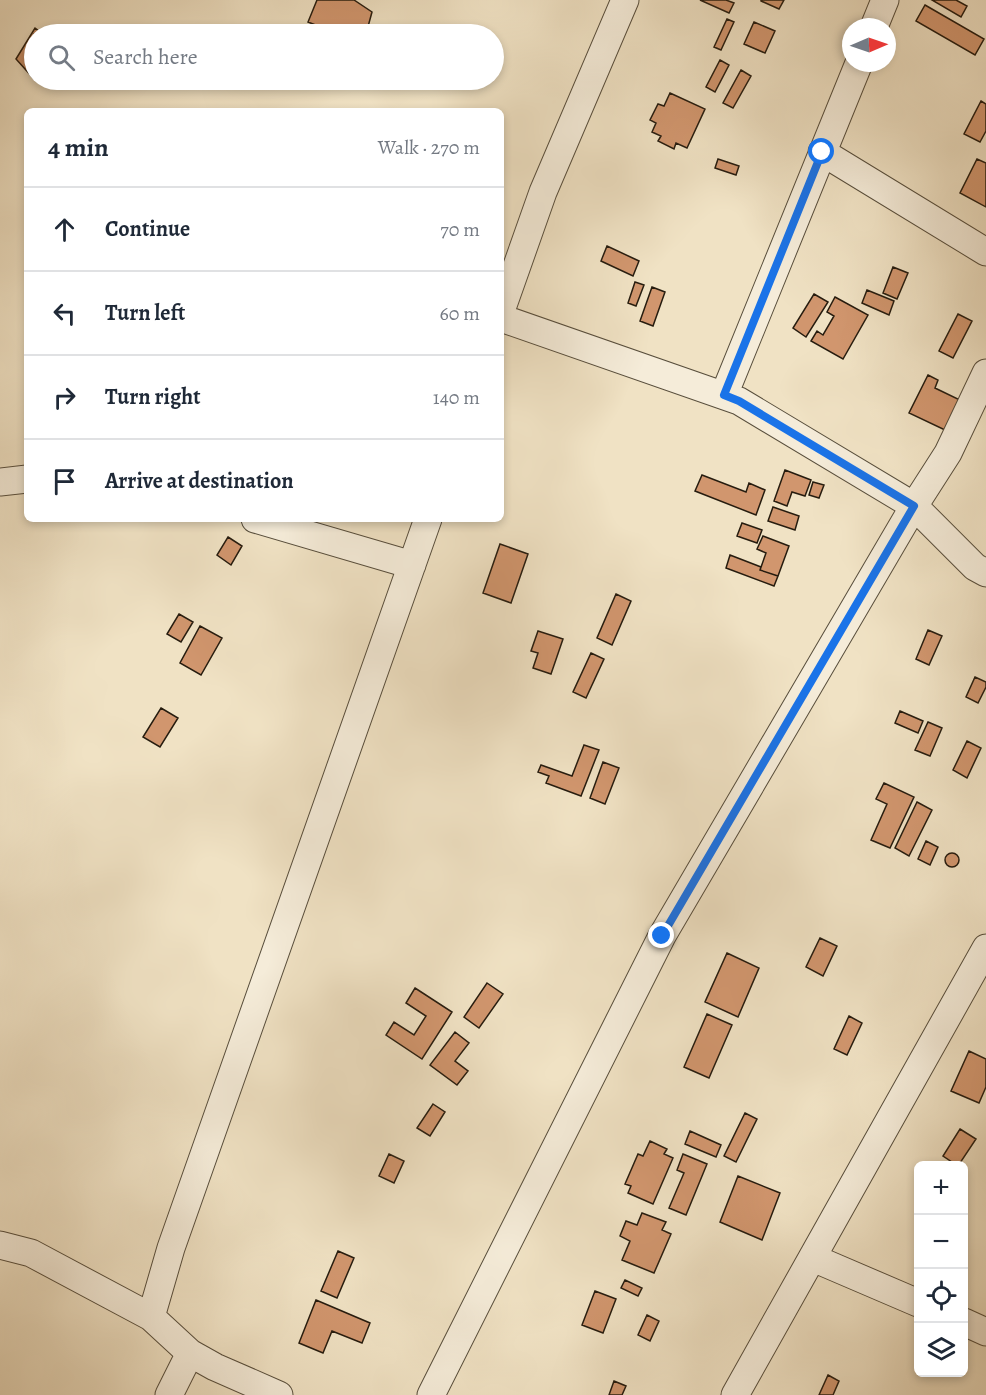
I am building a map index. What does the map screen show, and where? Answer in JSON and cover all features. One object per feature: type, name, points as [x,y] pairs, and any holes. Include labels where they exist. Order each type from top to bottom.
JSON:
[{"type":"street","points":[[504,302],[543,192],[625,0]]},
{"type":"street","points":[[877,18],[885,0]]},
{"type":"street","points":[[724,395],[855,72]]},
{"type":"street","points":[[822,152],[986,252]]},
{"type":"street","points":[[504,319],[739,401],[914,506],[975,567],[986,573]]},
{"type":"street","points":[[431,1395],[662,936],[914,506],[948,453],[986,373]]},
{"type":"street","points":[[0,482],[24,479]]},
{"type":"street","points":[[265,522],[412,565]]},
{"type":"street","points":[[151,1317],[171,1248],[427,522]]},
{"type":"street","points":[[735,1395],[986,948]]},
{"type":"street","points":[[0,1245],[31,1253],[151,1317],[190,1353],[279,1395]]},
{"type":"street","points":[[813,1258],[914,1301]]},
{"type":"street","points":[[965,1323],[986,1332]]},
{"type":"street","points":[[169,1395],[190,1353]]},
{"type":"building","points":[[317,0],[354,0],[372,12],[369,24],[313,24],[308,22]]},
{"type":"building","points":[[700,0],[726,0],[734,3],[729,13]]},
{"type":"building","points":[[761,0],[784,0],[779,9]]},
{"type":"building","points":[[932,0],[956,0],[967,6],[961,17]]},
{"type":"building","points":[[925,5],[984,39],[975,55],[916,21]]},
{"type":"building","points":[[727,19],[734,22],[721,50],[714,47]]},
{"type":"building","points":[[754,22],[775,31],[765,53],[744,44]]},
{"type":"building","points":[[24,46],[24,68],[16,59]]},
{"type":"building","points":[[720,60],[729,65],[715,92],[706,87]]},
{"type":"building","points":[[741,70],[751,76],[733,108],[723,103]]},
{"type":"building","points":[[670,93],[705,109],[687,148],[676,143],[674,149],[658,141],[661,136],[652,132],[656,123],[650,120],[658,104],[664,106]]},
{"type":"building","points":[[981,101],[986,104],[986,131],[980,142],[964,134]]},
{"type":"building","points":[[718,159],[739,166],[736,175],[715,168]]},
{"type":"building","points":[[977,159],[986,163],[986,207],[960,193]]},
{"type":"building","points":[[607,246],[639,261],[633,276],[601,261]]},
{"type":"building","points":[[893,267],[908,273],[897,299],[883,293]]},
{"type":"building","points":[[635,282],[644,285],[636,306],[628,303]]},
{"type":"building","points":[[652,287],[665,292],[653,326],[640,321]]},
{"type":"building","points":[[867,290],[894,301],[889,315],[862,303]]},
{"type":"building","points":[[814,294],[828,302],[806,337],[793,328]]},
{"type":"building","points":[[835,297],[868,315],[843,359],[811,341],[817,331],[823,335],[834,316],[827,312]]},
{"type":"building","points":[[958,314],[972,321],[953,358],[939,351]]},
{"type":"building","points":[[928,375],[938,380],[935,388],[960,400],[945,430],[909,413]]},
{"type":"building","points":[[785,470],[811,480],[805,496],[792,492],[787,506],[774,501]]},
{"type":"building","points":[[702,475],[746,492],[749,483],[765,490],[756,515],[695,491]]},
{"type":"building","points":[[813,482],[824,485],[819,498],[809,495]]},
{"type":"building","points":[[773,507],[799,516],[795,530],[768,521]]},
{"type":"building","points":[[742,523],[762,530],[757,543],[737,536]]},
{"type":"building","points":[[763,536],[789,546],[778,576],[760,570],[766,553],[757,549]]},
{"type":"building","points":[[228,537],[242,546],[231,565],[217,555]]},
{"type":"building","points":[[500,544],[528,554],[511,603],[483,593]]},
{"type":"building","points":[[730,555],[778,576],[774,586],[726,568]]},
{"type":"building","points":[[616,594],[631,601],[612,645],[597,638]]},
{"type":"building","points":[[179,614],[193,622],[181,642],[167,634]]},
{"type":"building","points":[[200,626],[222,638],[201,675],[180,663]]},
{"type":"building","points":[[928,630],[942,636],[929,665],[916,659]]},
{"type":"building","points":[[538,631],[563,639],[551,674],[533,668],[538,653],[531,651]]},
{"type":"building","points":[[591,653],[604,659],[586,698],[573,692]]},
{"type":"building","points":[[975,677],[986,682],[978,703],[966,697]]},
{"type":"building","points":[[161,708],[178,718],[160,747],[143,737]]},
{"type":"building","points":[[900,711],[923,721],[918,733],[895,723]]},
{"type":"building","points":[[928,722],[942,728],[930,756],[915,750]]},
{"type":"building","points":[[967,741],[981,748],[967,778],[953,770]]},
{"type":"building","points":[[584,745],[599,750],[581,796],[546,783],[549,776],[538,772],[541,765],[572,776]]},
{"type":"building","points":[[603,762],[619,768],[605,804],[590,798]]},
{"type":"building","points":[[884,783],[914,797],[890,848],[871,840],[887,804],[876,799]]},
{"type":"building","points":[[917,802],[932,810],[909,856],[895,848]]},
{"type":"building","points":[[926,841],[938,847],[930,865],[918,859]]},
{"type":"building","points":[[952,853],[957,855],[959,860],[957,865],[952,867],[947,865],[945,860],[947,855]]},
{"type":"building","points":[[820,938],[837,946],[823,976],[806,967]]},
{"type":"building","points":[[727,953],[759,968],[738,1017],[705,1002]]},
{"type":"building","points":[[487,983],[503,994],[479,1028],[464,1017]]},
{"type":"building","points":[[415,988],[452,1012],[422,1059],[386,1035],[394,1022],[414,1035],[426,1016],[406,1003]]},
{"type":"building","points":[[707,1014],[732,1025],[709,1078],[684,1067]]},
{"type":"building","points":[[849,1016],[862,1023],[847,1055],[834,1049]]},
{"type":"building","points":[[455,1032],[469,1043],[455,1061],[468,1071],[457,1085],[430,1065]]},
{"type":"building","points":[[969,1051],[986,1059],[986,1087],[979,1103],[951,1091]]},
{"type":"building","points":[[433,1104],[445,1112],[430,1136],[417,1128]]},
{"type":"building","points":[[745,1113],[757,1119],[736,1162],[724,1156]]},
{"type":"building","points":[[960,1129],[976,1139],[961,1161],[950,1161],[943,1156]]},
{"type":"building","points":[[690,1131],[721,1145],[716,1157],[685,1144]]},
{"type":"building","points":[[650,1141],[667,1149],[664,1154],[673,1158],[653,1204],[628,1193],[631,1186],[625,1184],[638,1154],[643,1156]]},
{"type":"building","points":[[389,1154],[404,1161],[394,1183],[379,1176]]},
{"type":"building","points":[[683,1154],[707,1164],[686,1215],[669,1208],[684,1173],[677,1170]]},
{"type":"building","points":[[738,1176],[780,1193],[762,1240],[720,1222]]},
{"type":"building","points":[[642,1213],[666,1222],[662,1230],[671,1234],[654,1273],[622,1260],[630,1241],[620,1236],[626,1221],[637,1225]]},
{"type":"building","points":[[338,1251],[354,1258],[337,1298],[321,1291]]},
{"type":"building","points":[[625,1280],[642,1288],[638,1296],[621,1288]]},
{"type":"building","points":[[595,1291],[616,1299],[603,1333],[582,1325]]},
{"type":"building","points":[[316,1300],[370,1323],[362,1343],[332,1331],[323,1353],[299,1343]]},
{"type":"building","points":[[647,1315],[659,1321],[650,1341],[638,1335]]},
{"type":"building","points":[[828,1375],[839,1381],[833,1395],[819,1395]]},
{"type":"building","points":[[614,1381],[626,1386],[622,1395],[609,1395]]},
{"type":"route","points":[[662,936],[914,506],[739,401],[724,395],[822,152]]}]
